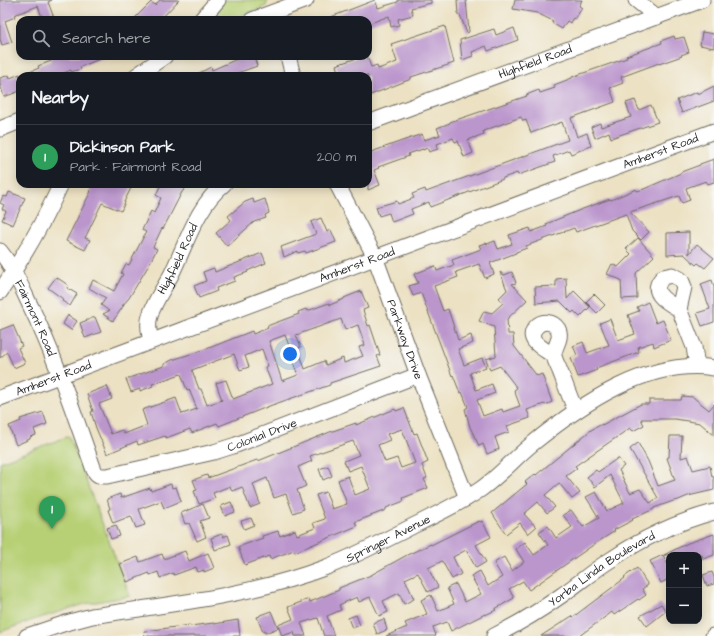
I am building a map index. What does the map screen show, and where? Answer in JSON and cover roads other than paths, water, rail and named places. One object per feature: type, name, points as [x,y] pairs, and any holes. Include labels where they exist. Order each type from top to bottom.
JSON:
[{"type":"street","points":[[205,16],[218,0]]},
{"type":"street","points":[[262,16],[306,0]]},
{"type":"street","points":[[636,0],[657,17]]},
{"type":"street","name":"Highfield Road","points":[[372,122],[702,0]]},
{"type":"street","points":[[142,72],[159,60]]},
{"type":"street","points":[[289,60],[292,72]]},
{"type":"street","points":[[0,129],[16,123]]},
{"type":"street","name":"Amherst Road","points":[[0,398],[60,374],[714,131]]},
{"type":"street","points":[[0,292],[53,202],[59,188]]},
{"type":"street","name":"Highfield Road","points":[[151,341],[148,322],[151,312],[204,207],[219,188]]},
{"type":"street","name":"Parkway Drive","points":[[339,188],[375,257],[418,375],[467,498]]},
{"type":"street","name":"Fairmont Road","points":[[0,251],[13,271],[42,330],[60,374],[94,470],[96,474],[101,476]]},
{"type":"street","points":[[679,309],[694,347],[697,366]]},
{"type":"street","points":[[554,356],[576,411]]},
{"type":"street","name":"Springer Avenue","points":[[27,636],[68,630],[92,616],[262,588],[324,568],[386,540],[467,498],[482,488],[532,444],[576,411],[609,392],[646,375],[673,368],[697,366],[714,368]]},
{"type":"street","name":"Colonial Drive","points":[[101,476],[107,476],[236,445],[418,375]]},
{"type":"street","name":"Yorba Linda Boulevard","points":[[494,636],[530,616],[637,543],[660,531],[714,512]]},
{"type":"place","name":"Dickinson Park","points":[[52,529]]}]
